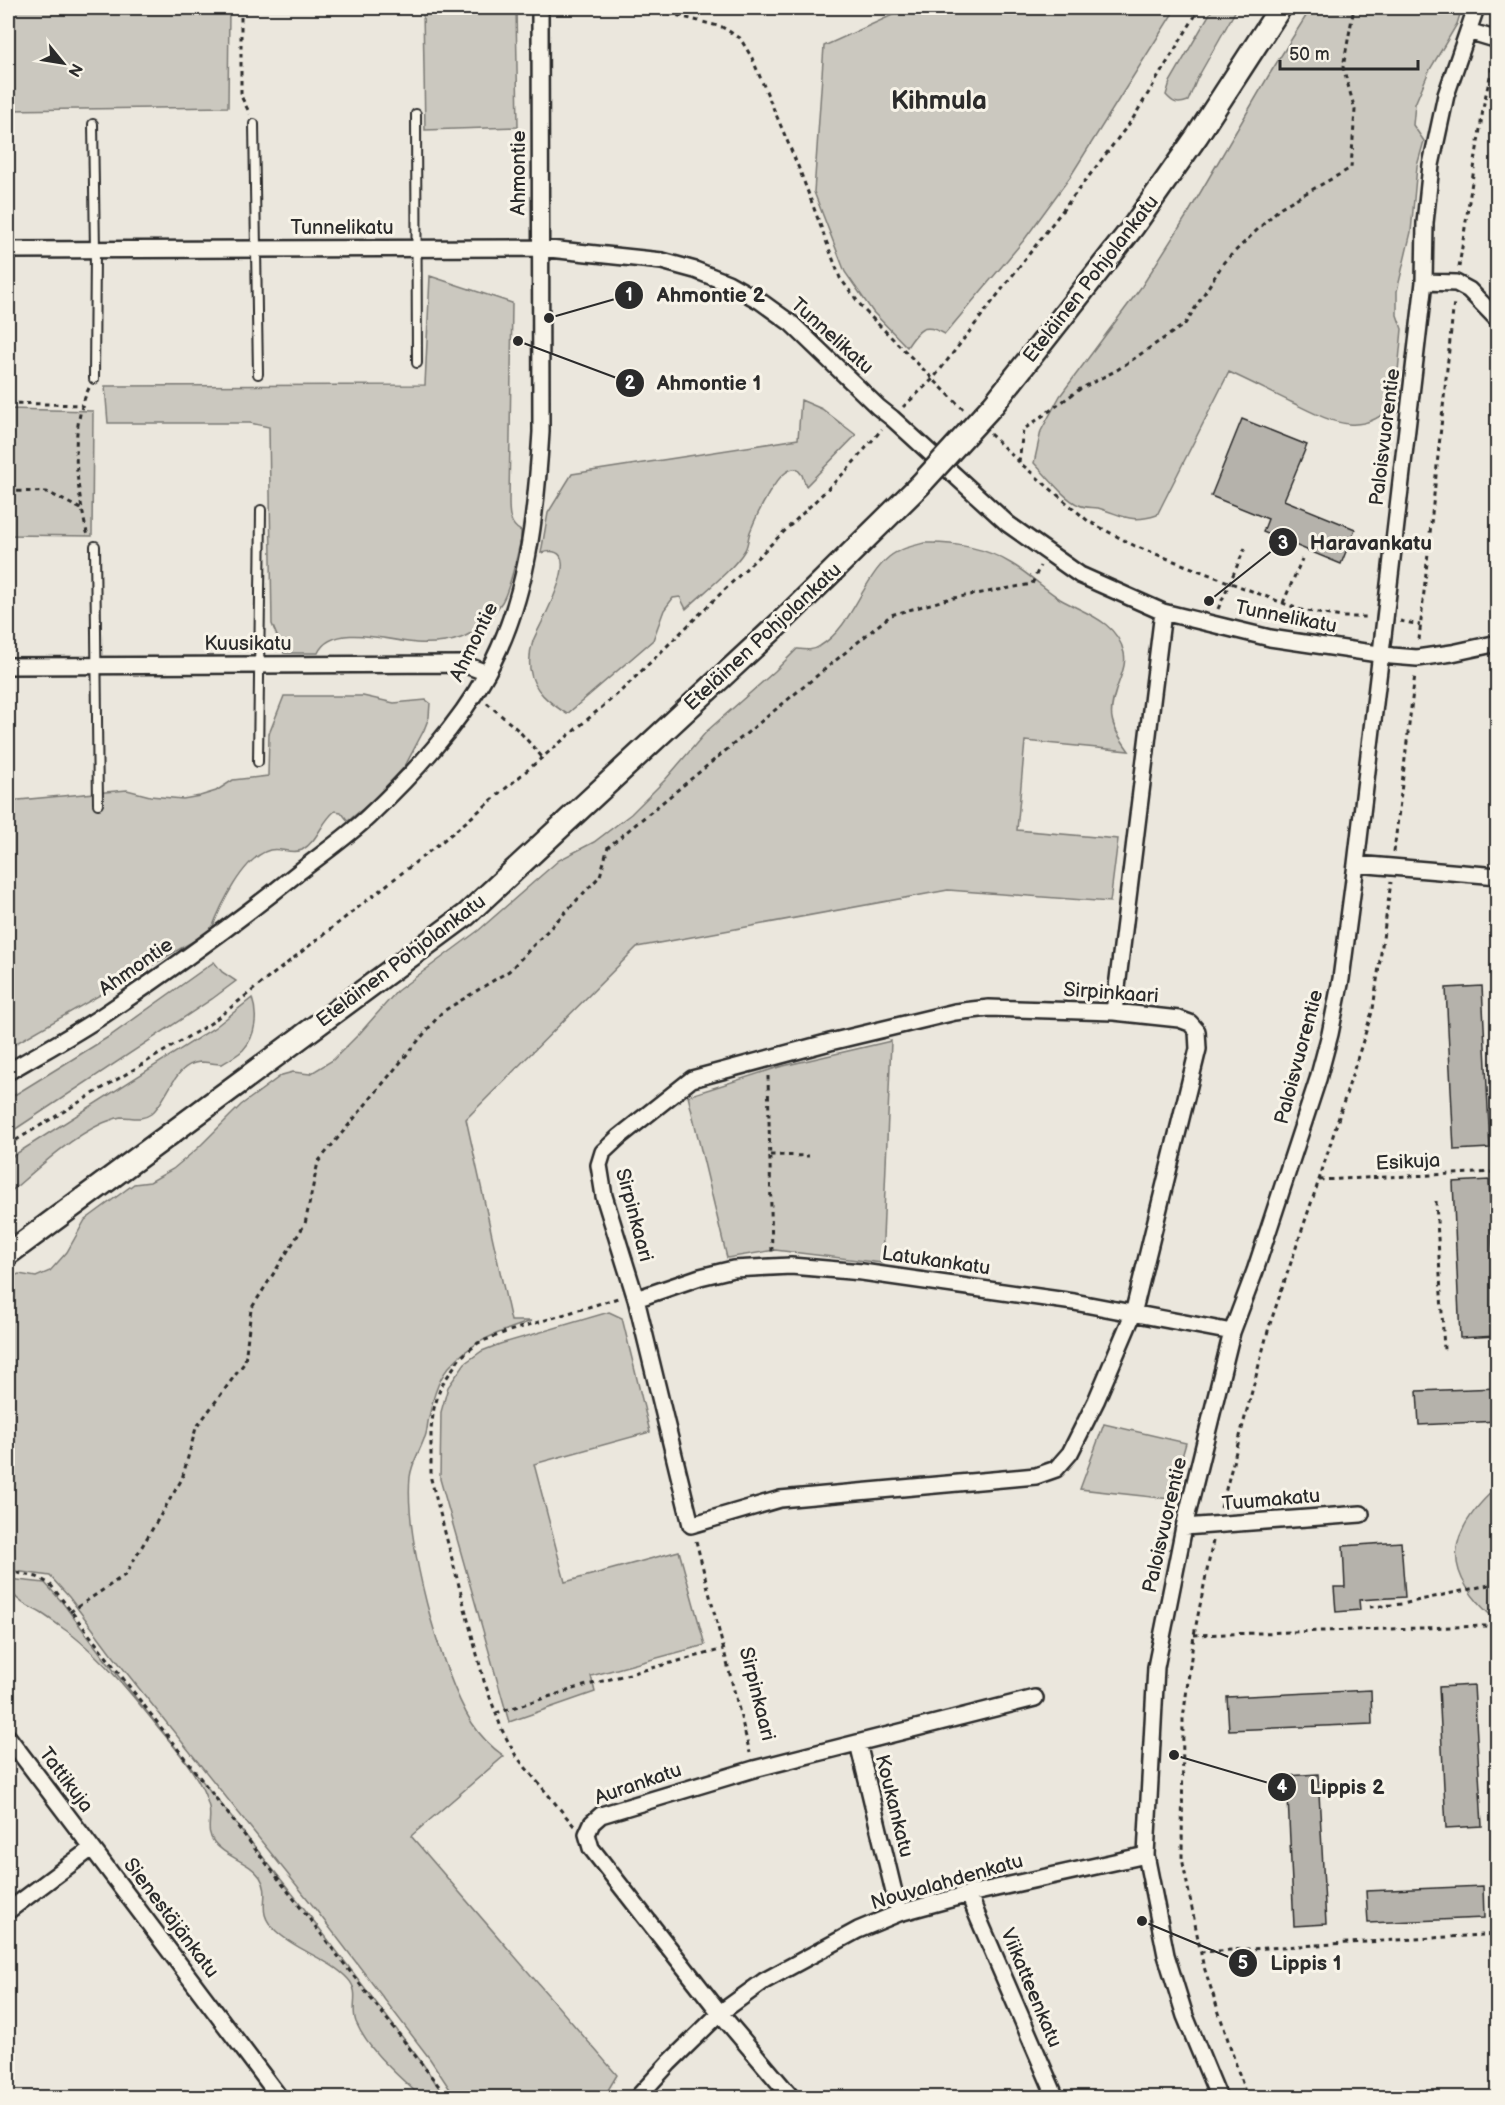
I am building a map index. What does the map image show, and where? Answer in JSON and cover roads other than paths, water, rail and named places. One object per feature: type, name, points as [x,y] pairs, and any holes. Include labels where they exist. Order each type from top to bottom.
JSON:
[{"type":"main road","name":"Eteläinen Pohjolankatu","points":[[8,1254],[466,915],[781,622],[919,486],[993,405],[1133,227],[1197,136],[1280,8]]},
{"type":"main road","name":"Eteläinen Pohjolankatu","points":[[8,1237],[136,1159]]},
{"type":"street","name":"Ahmontie","points":[[8,1072],[103,1015],[232,926],[368,817],[432,749],[487,673],[506,632],[519,594],[533,524],[541,432],[540,8]]},
{"type":"street","name":"Paloisvuorentie","points":[[1219,2097],[1185,2016],[1166,1955],[1146,1855],[1156,1667],[1184,1527],[1232,1332],[1318,1079],[1341,980],[1424,282],[1425,223],[1431,165],[1446,95],[1476,8]]},
{"type":"street","points":[[1468,31],[1497,40]]},
{"type":"street","name":"Tunnelikatu","points":[[8,250],[540,248],[662,261],[695,270],[728,283],[760,301],[792,324],[878,407],[1008,524],[1080,574],[1163,612],[1270,638],[1381,655],[1417,658],[1497,644]]},
{"type":"street","points":[[1424,282],[1456,283],[1469,290],[1497,320]]},
{"type":"street","points":[[1114,1012],[1163,612]]},
{"type":"street","name":"Kuusikatu","points":[[8,666],[463,664],[487,673]]},
{"type":"street","points":[[1356,864],[1497,876]]},
{"type":"street","name":"Sirpinkaari","points":[[988,1008],[1114,1012],[1179,1019],[1190,1023],[1197,1031],[1198,1049],[1148,1261],[1133,1314],[1096,1401],[1070,1452],[1056,1469],[1036,1476],[780,1498],[691,1525],[635,1296],[604,1196],[599,1165],[603,1152],[693,1079],[764,1059],[955,1012],[988,1008]]},
{"type":"street","name":"Latukankatu","points":[[635,1296],[733,1269],[791,1266],[862,1272],[1074,1302],[1232,1332]]},
{"type":"street","name":"Tuumakatu","points":[[1184,1527],[1361,1514]]},
{"type":"street","name":"Aurankatu","points":[[792,2097],[720,2013],[591,1848],[587,1834],[592,1823],[601,1815],[754,1769],[1035,1698]]},
{"type":"street","name":"Tattikuja","points":[[8,1737],[92,1848]]},
{"type":"street","name":"Koukankatu","points":[[858,1743],[899,1913]]},
{"type":"street","points":[[8,1911],[92,1848]]},
{"type":"street","name":"Sienestäjänkatu","points":[[92,1848],[279,2097]]},
{"type":"street","name":"Nouvalahdenkatu","points":[[638,2097],[720,2013],[764,1981],[858,1930],[899,1913],[969,1894],[1146,1855]]},
{"type":"street","name":"Viikatteenkatu","points":[[969,1894],[1056,2097]]},
{"type":"lane","points":[[416,114],[417,363]]},
{"type":"lane","points":[[93,124],[94,378]]},
{"type":"lane","points":[[254,124],[258,374]]},
{"type":"lane","points":[[258,762],[261,510]]},
{"type":"lane","points":[[95,546],[98,804]]},
{"type":"place","name":"Ahmontie 2","points":[[549,318]]},
{"type":"place","name":"Ahmontie 1","points":[[518,341]]},
{"type":"place","name":"Haravankatu","points":[[1209,601]]},
{"type":"place","name":"Lippis 2","points":[[1174,1755]]},
{"type":"place","name":"Lippis 1","points":[[1142,1921]]},
{"type":"district","name":"Kihmula","points":[[939,101]]}]
